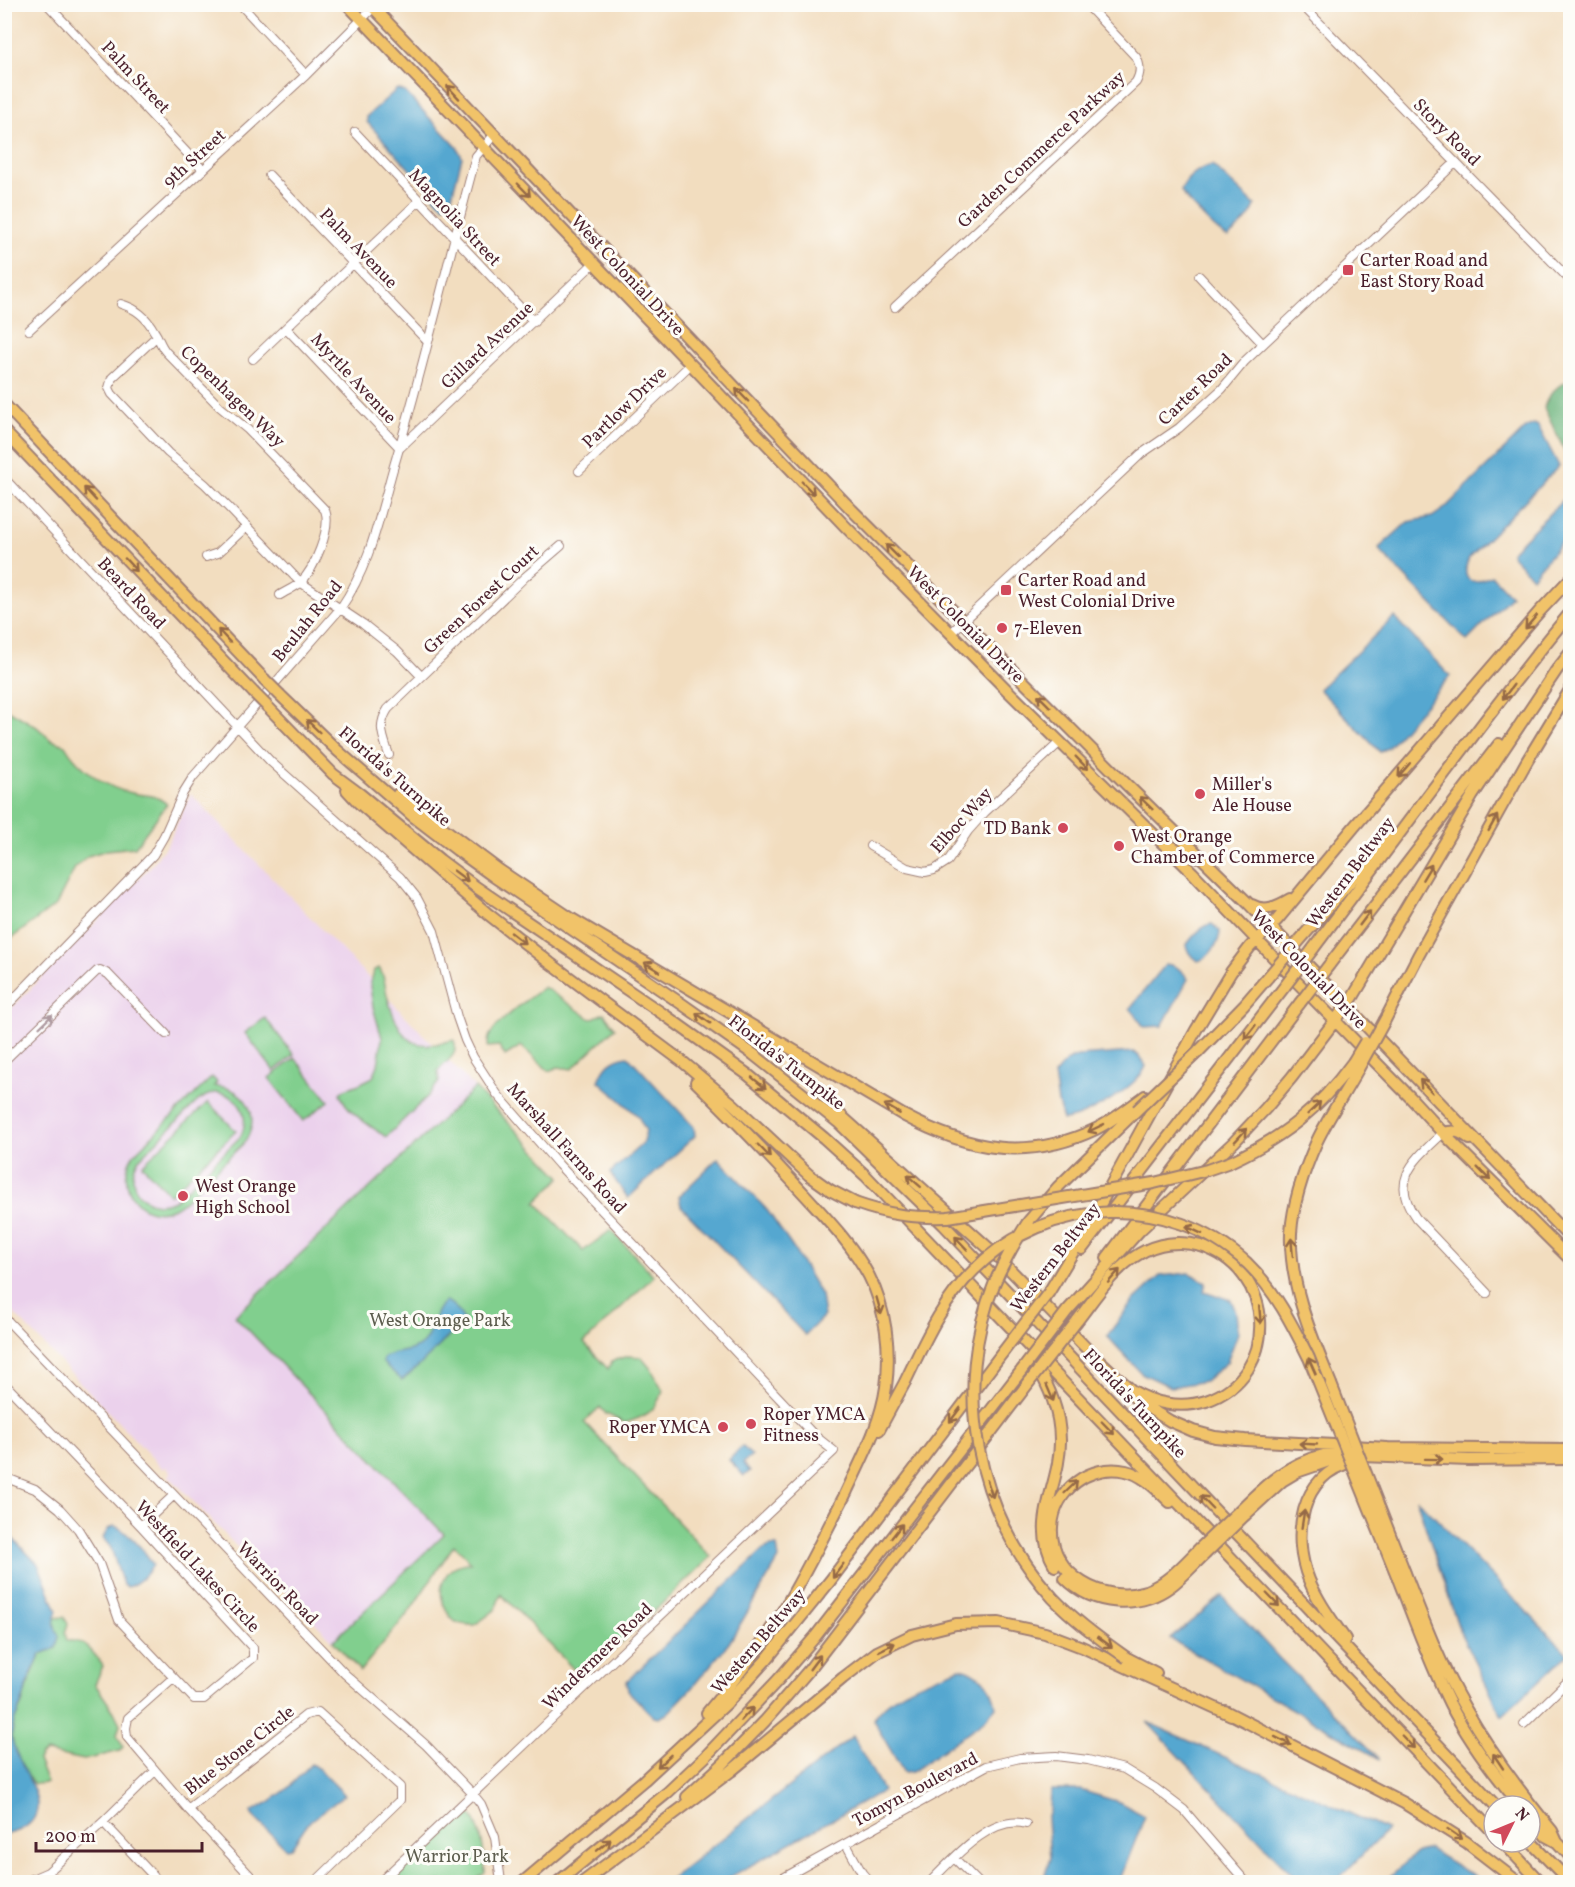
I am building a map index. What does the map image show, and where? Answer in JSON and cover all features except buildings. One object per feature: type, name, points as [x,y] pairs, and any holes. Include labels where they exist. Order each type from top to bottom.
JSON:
[{"type":"highway","name":"West Colonial Drive","points":[[347,4],[784,463],[951,633],[1206,885],[1443,1133],[1570,1259]]},
{"type":"highway","name":"West Colonial Drive","points":[[373,6],[771,426],[964,622],[1248,903],[1570,1238]]},
{"type":"highway","points":[[594,263],[608,264],[647,296]]},
{"type":"highway","name":"Florida's Turnpike","points":[[4,404],[264,679],[338,751],[414,817],[493,876],[753,1054],[838,1122],[929,1210],[1485,1794]]},
{"type":"highway","points":[[731,408],[760,427],[771,426]]},
{"type":"highway","name":"Florida's Turnpike","points":[[4,431],[333,774],[476,887],[738,1067],[874,1184],[1482,1820]]},
{"type":"highway","points":[[784,463],[798,464],[835,491]]},
{"type":"highway","points":[[1049,1292],[1096,1214],[1231,972],[1524,629],[1570,579]]},
{"type":"highway","name":"Western Beltway","points":[[523,1882],[644,1780],[727,1703],[801,1618],[1285,986],[1419,807],[1570,613]]},
{"type":"highway","points":[[558,1882],[667,1793],[705,1757],[815,1637],[1022,1371],[1300,1002],[1570,652]]},
{"type":"highway","points":[[1067,1311],[1140,1230],[1234,1142],[1266,1108],[1336,1021],[1473,795],[1558,668]]},
{"type":"highway","points":[[1511,1794],[1487,1765],[1450,1705],[1428,1655],[1302,1306],[1294,1269],[1291,1234],[1295,1204],[1303,1176],[1355,1065],[1527,761],[1570,690]]},
{"type":"highway","points":[[1034,716],[1056,729],[1074,732]]},
{"type":"highway","points":[[1060,742],[1068,739],[1085,742]]},
{"type":"highway","points":[[338,751],[499,870],[572,919],[903,1115],[938,1133],[988,1148],[1026,1149],[1056,1143],[1096,1129],[1116,1118],[1197,1052]]},
{"type":"highway","points":[[333,774],[359,803],[488,914],[683,1062],[809,1175],[830,1191],[855,1203],[897,1215],[948,1217],[1154,1183],[1207,1170],[1252,1151],[1297,1123],[1355,1065]]},
{"type":"highway","points":[[1123,1661],[1053,1598],[1034,1575],[1001,1520],[989,1488],[980,1455],[974,1417],[973,1384],[979,1335],[994,1283],[1007,1254],[1028,1222],[1058,1187],[1244,1005],[1402,823],[1419,807]]},
{"type":"highway","points":[[1153,834],[1188,856],[1194,858],[1201,856]]},
{"type":"highway","points":[[1248,903],[1260,909],[1276,907],[1296,896]]},
{"type":"highway","points":[[615,1011],[680,1065],[774,1161],[850,1246],[869,1276],[886,1330],[888,1359],[886,1389],[877,1422],[844,1497]]},
{"type":"highway","points":[[753,1054],[815,1095],[844,1118],[980,1239],[1131,1395],[1170,1421],[1215,1437],[1245,1440],[1388,1448],[1570,1450]]},
{"type":"highway","points":[[1410,1097],[1435,1115],[1455,1116]]},
{"type":"highway","points":[[1443,1133],[1455,1130],[1464,1134],[1570,1229]]},
{"type":"highway","points":[[1516,1206],[1542,1240],[1570,1268]]},
{"type":"highway","points":[[680,1746],[740,1674],[801,1579],[938,1317],[955,1291],[987,1258],[1018,1236],[1055,1220],[1097,1212],[1136,1213],[1176,1222],[1213,1239],[1246,1263],[1272,1290],[1309,1358],[1401,1575],[1464,1706],[1499,1764],[1570,1856]]},
{"type":"highway","points":[[609,1864],[723,1764],[765,1721],[809,1670],[1030,1381],[1105,1286],[1127,1262],[1150,1248],[1179,1243],[1198,1245],[1223,1256],[1239,1268],[1258,1304],[1260,1332],[1256,1352],[1248,1367],[1228,1389],[1215,1397],[1197,1403],[1173,1405],[1148,1399],[1123,1382],[1088,1350]]},
{"type":"highway","points":[[1024,1341],[1049,1388],[1059,1423],[1060,1443],[1044,1527],[1047,1550],[1058,1570],[1076,1588],[1089,1595],[1110,1601],[1130,1602],[1148,1598],[1171,1586],[1202,1551]]},
{"type":"highway","points":[[1233,1558],[1183,1515],[1149,1482],[1126,1471],[1098,1471],[1076,1481],[1058,1502],[1054,1514],[1053,1543],[1064,1565],[1081,1582],[1094,1589],[1107,1593],[1131,1594],[1145,1591],[1167,1580],[1202,1551],[1243,1512],[1279,1474],[1310,1458],[1348,1450],[1388,1448]]},
{"type":"highway","points":[[1243,1512],[1282,1480],[1297,1472],[1332,1460],[1362,1456],[1469,1460],[1570,1460]]},
{"type":"highway","points":[[1363,1665],[1322,1605],[1308,1578],[1303,1559],[1302,1520],[1313,1488],[1322,1478],[1348,1462],[1376,1458]]},
{"type":"highway","points":[[584,1882],[731,1771],[878,1652],[912,1635],[956,1624],[999,1623],[1045,1633],[1123,1661],[1231,1714],[1404,1803],[1466,1842],[1518,1882]]},
{"type":"highway","points":[[1542,1831],[1557,1842]]},
{"type":"highway","points":[[1542,1853],[1570,1882]]},
{"type":"highway","points":[[1514,1854],[1540,1882]]},
{"type":"street","name":"Palm Street","points":[[47,4],[203,170]]},
{"type":"street","points":[[240,4],[306,75]]},
{"type":"street","name":"Garden Commerce Parkway","points":[[895,307],[1136,82],[1140,65],[1136,57],[1086,4]]},
{"type":"street","name":"Story Road","points":[[1301,4],[1570,280]]},
{"type":"street","name":"9th Street","points":[[28,330],[306,75],[373,6]]},
{"type":"street","name":"Magnolia Street","points":[[355,132],[534,322]]},
{"type":"street","name":"Beulah Road","points":[[4,1009],[153,855],[193,777],[340,609],[352,592],[368,557],[400,448],[476,156],[494,135]]},
{"type":"street","name":"Carter Road","points":[[951,633],[1141,454],[1188,420],[1222,389],[1245,361],[1456,162]]},
{"type":"street","name":"Palm Avenue","points":[[269,175],[428,342]]},
{"type":"street","points":[[254,359],[420,200]]},
{"type":"street","name":"Gillard Avenue","points":[[400,448],[594,263]]},
{"type":"street","points":[[1199,276],[1263,344]]},
{"type":"street","points":[[121,303],[135,308],[154,329],[157,336],[112,378],[109,388],[112,394],[168,453],[206,484],[300,582],[397,651],[422,676]]},
{"type":"street","name":"Myrtle Avenue","points":[[286,328],[400,448]]},
{"type":"street","name":"Copenhagen Way","points":[[157,336],[166,352],[220,407],[248,430],[325,510],[327,526],[320,547],[300,582]]},
{"type":"street","name":"Partlow Drive","points":[[579,471],[690,365]]},
{"type":"street","name":"Beard Road","points":[[4,478],[238,727]]},
{"type":"street","points":[[207,557],[218,553],[247,526]]},
{"type":"street","name":"Green Forest Court","points":[[388,754],[381,721],[388,709],[525,577],[561,546]]},
{"type":"street","points":[[280,595],[300,582]]},
{"type":"street","name":"Marshall Farms Road","points":[[238,727],[271,762],[391,868],[417,898],[434,930],[465,1040],[491,1086],[513,1115],[815,1436],[834,1451]]},
{"type":"street","name":"Elboc Way","points":[[870,846],[907,868],[925,872],[934,870],[948,861],[968,831],[985,812],[1060,742]]},
{"type":"street","points":[[4,1059],[100,970],[108,974],[166,1034]]},
{"type":"street","points":[[1443,1133],[1407,1172],[1404,1186],[1406,1198],[1416,1218],[1487,1293]]},
{"type":"street","name":"Warrior Road","points":[[4,1317],[345,1674],[426,1745],[473,1794],[481,1804],[495,1837],[501,1882]]},
{"type":"street","name":"Westfield Lakes Circle","points":[[4,1383],[141,1526],[253,1648],[253,1658],[204,1699],[194,1699],[119,1620],[99,1563],[78,1529],[60,1509],[35,1489],[4,1477]]},
{"type":"street","name":"Windermere Road","points":[[380,1882],[834,1451]]},
{"type":"street","points":[[141,1526],[174,1495]]},
{"type":"street","points":[[173,1678],[128,1718],[127,1737],[155,1772],[256,1882]]},
{"type":"street","points":[[1524,1724],[1570,1679]]},
{"type":"street","name":"Blue Stone Circle","points":[[188,1809],[306,1716],[318,1712],[400,1787],[400,1800],[315,1882]]},
{"type":"street","name":"Tomyn Boulevard","points":[[776,1882],[986,1766],[1020,1758],[1056,1756],[1088,1760],[1124,1769],[1155,1788],[1184,1809],[1246,1882]]},
{"type":"street","points":[[25,1882],[48,1872],[155,1772]]},
{"type":"street","points":[[930,1882],[971,1842],[995,1828],[1015,1821],[1026,1824]]},
{"type":"street","points":[[103,1822],[159,1882]]},
{"type":"street","points":[[846,1844],[862,1873],[870,1882]]},
{"type":"street","points":[[954,1858],[978,1882]]},
{"type":"street","points":[[48,1872],[58,1882]]},
{"type":"shaded area","name":"West Orange High School","points":[[191,794],[475,1088],[235,1316],[444,1534],[333,1641],[269,1575],[266,1577],[169,1476],[171,1473],[166,1467],[163,1469],[5,1304],[5,1015],[152,865],[168,843]]},
{"type":"green space","points":[[1570,381],[1570,462],[1544,408],[1554,391],[1561,384]]},
{"type":"green space","points":[[5,708],[37,727],[51,740],[65,745],[85,769],[103,782],[122,791],[154,796],[167,804],[135,847],[107,850],[88,856],[75,868],[56,905],[5,943]]},
{"type":"green space","points":[[379,968],[394,1015],[405,1036],[416,1043],[425,1045],[454,1040],[455,1045],[454,1054],[438,1071],[439,1082],[386,1137],[353,1113],[340,1093],[373,1077],[378,1065],[382,1038],[370,986],[374,970]]},
{"type":"green space","points":[[544,987],[591,1019],[604,1013],[615,1028],[572,1069],[558,1067],[549,1071],[521,1046],[505,1056],[499,1046],[488,1047],[492,1031]]},
{"type":"green space","points":[[265,1018],[294,1055],[274,1071],[245,1033]]},
{"type":"green space","points":[[295,1058],[329,1101],[303,1121],[269,1078]]},
{"type":"green space","points":[[212,1077],[217,1082],[214,1086],[235,1092],[249,1106],[252,1125],[242,1145],[181,1204],[174,1208],[161,1212],[150,1210],[140,1205],[132,1197],[126,1175],[129,1163],[136,1152]],"holes":[[[214,1093],[236,1101],[243,1114],[243,1129],[240,1137],[176,1199],[166,1203],[156,1203],[140,1196],[133,1180],[138,1160],[198,1101]]]},
{"type":"green space","name":"West Orange Park","points":[[475,1088],[561,1177],[536,1202],[583,1251],[611,1230],[654,1276],[584,1343],[608,1369],[612,1361],[629,1356],[641,1357],[663,1390],[660,1397],[649,1412],[625,1423],[606,1414],[600,1407],[584,1422],[711,1557],[583,1679],[501,1594],[495,1610],[475,1625],[460,1624],[452,1619],[442,1599],[441,1591],[445,1577],[456,1566],[472,1563],[454,1545],[409,1612],[360,1671],[333,1641],[444,1534],[235,1316]]},
{"type":"green space","points":[[208,1102],[236,1131],[170,1195],[142,1165]]},
{"type":"green space","points":[[64,1617],[68,1624],[65,1633],[67,1641],[84,1644],[103,1666],[95,1684],[120,1724],[117,1735],[123,1747],[120,1751],[84,1760],[46,1752],[38,1760],[47,1783],[34,1784],[23,1770],[15,1754],[12,1736],[14,1721],[41,1654],[56,1648],[54,1618]]},
{"type":"green space","name":"Warrior Park","points":[[471,1814],[480,1835],[485,1873],[473,1882],[390,1882],[441,1832]]},
{"type":"water","points":[[397,89],[405,92],[457,147],[462,157],[451,200],[444,206],[367,122],[367,116]]},
{"type":"water","points":[[1212,165],[1255,205],[1248,218],[1228,237],[1203,217],[1181,191],[1193,174]]},
{"type":"water","points":[[1534,424],[1538,426],[1559,466],[1469,558],[1466,574],[1469,580],[1477,581],[1492,576],[1511,596],[1467,641],[1379,548],[1408,522],[1432,517],[1445,508],[1527,427]]},
{"type":"water","points":[[1570,493],[1570,532],[1532,577],[1511,552]]},
{"type":"water","points":[[1394,617],[1450,676],[1388,748],[1380,752],[1319,689]]},
{"type":"water","points":[[1212,924],[1220,931],[1218,940],[1210,954],[1198,961],[1189,953],[1186,946],[1201,929]]},
{"type":"water","points":[[1166,964],[1184,973],[1188,979],[1162,1026],[1144,1027],[1130,1008]]},
{"type":"water","points":[[1133,1052],[1146,1066],[1142,1074],[1110,1100],[1084,1114],[1063,1120],[1054,1075],[1064,1063],[1078,1056]]},
{"type":"water","points":[[628,1056],[694,1127],[695,1136],[628,1198],[610,1173],[642,1144],[646,1131],[638,1116],[599,1081],[609,1064]]},
{"type":"water","points":[[718,1158],[767,1210],[821,1295],[824,1316],[805,1335],[681,1206],[679,1196]]},
{"type":"water","points":[[1189,1273],[1206,1282],[1204,1291],[1231,1300],[1236,1312],[1238,1333],[1227,1362],[1205,1381],[1171,1387],[1141,1373],[1107,1336],[1134,1300],[1160,1276]]},
{"type":"water","points":[[445,1301],[456,1309],[464,1321],[402,1380],[383,1363],[383,1358],[414,1349],[423,1343]]},
{"type":"water","points":[[742,1446],[752,1456],[743,1463],[750,1471],[744,1476],[729,1460]]},
{"type":"water","points":[[1416,1498],[1568,1654],[1502,1716],[1460,1632]]},
{"type":"water","points":[[114,1526],[136,1542],[153,1565],[142,1578],[128,1587],[123,1585],[111,1548],[103,1538],[108,1529]]},
{"type":"water","points":[[5,1534],[10,1536],[38,1564],[57,1611],[55,1624],[59,1636],[56,1648],[41,1654],[27,1684],[13,1728],[12,1738],[15,1749],[32,1786],[37,1810],[33,1820],[22,1829],[5,1835]]},
{"type":"water","points":[[777,1546],[779,1559],[729,1643],[667,1714],[659,1718],[654,1717],[628,1691],[627,1681],[764,1549]]},
{"type":"water","points":[[1222,1596],[1280,1659],[1380,1759],[1170,1639]]},
{"type":"water","points":[[960,1668],[974,1673],[989,1686],[996,1707],[985,1720],[912,1772],[904,1773],[873,1720],[880,1710],[900,1694]]},
{"type":"water","points":[[1147,1722],[1387,1830],[1335,1882],[1299,1882]]},
{"type":"water","points":[[853,1736],[883,1791],[721,1882],[667,1882]]},
{"type":"water","points":[[311,1764],[345,1795],[311,1820],[291,1848],[286,1849],[251,1812],[287,1789]]},
{"type":"water","points":[[1051,1790],[1080,1790],[1119,1802],[1145,1816],[1121,1877],[1112,1882],[1046,1882],[1045,1875],[1050,1858],[1047,1819],[1050,1811]]},
{"type":"water","points":[[1429,1849],[1484,1882],[1385,1882],[1417,1852]]},
{"type":"place","name":"Carter Road and East Story Road","points":[[1348,270]]},
{"type":"place","name":"Carter Road and West Colonial Drive","points":[[1006,590]]},
{"type":"place","name":"7-Eleven","points":[[1002,628]]},
{"type":"place","name":"Miller's Ale House","points":[[1200,794]]},
{"type":"place","name":"TD Bank","points":[[1063,828]]},
{"type":"place","name":"West Orange Chamber of Commerce","points":[[1119,846]]},
{"type":"place","name":"West Orange High School","points":[[183,1196]]},
{"type":"place","name":"Roper YMCA Fitness","points":[[751,1424]]},
{"type":"place","name":"Roper YMCA","points":[[723,1427]]}]
